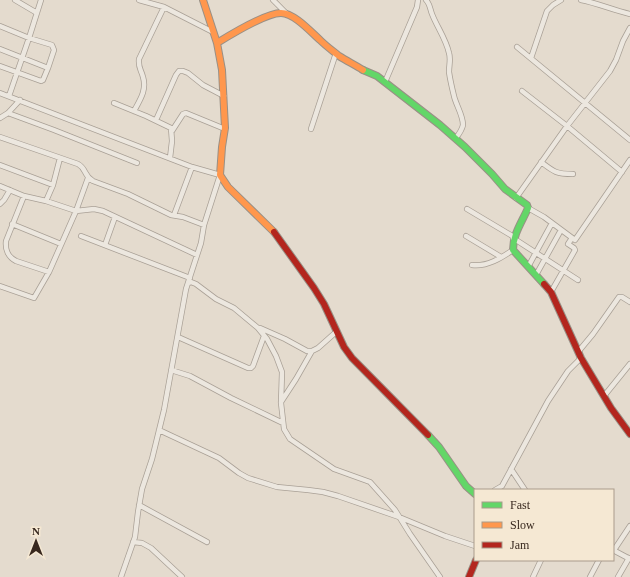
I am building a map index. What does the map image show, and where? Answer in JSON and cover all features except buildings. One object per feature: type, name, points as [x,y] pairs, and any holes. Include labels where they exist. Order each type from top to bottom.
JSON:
[{"type":"street","points":[[15,0],[37,12]]},
{"type":"street","points":[[9,96],[41,0]]},
{"type":"street","points":[[140,0],[164,7],[213,32]]},
{"type":"street","points":[[121,577],[135,537],[142,489],[152,459],[159,430],[189,281],[201,242],[204,225],[220,175],[225,129],[222,70],[216,43],[203,0]]},
{"type":"street","points":[[273,0],[288,15],[306,26],[341,57],[363,70],[377,76],[440,124],[456,138],[505,189],[527,205],[528,208],[544,217],[575,240],[630,160]]},
{"type":"street","points":[[385,82],[418,0]]},
{"type":"street","points":[[426,0],[429,2],[449,53],[449,72],[451,84],[463,126],[456,138]]},
{"type":"street","points":[[531,58],[547,11],[561,0]]},
{"type":"street","points":[[580,0],[630,14]]},
{"type":"street","points":[[134,111],[144,92],[144,78],[139,65],[139,59],[164,7]]},
{"type":"street","points":[[216,43],[270,15],[281,13],[288,15]]},
{"type":"street","points":[[0,26],[29,38],[52,45],[54,50],[43,80],[41,81],[0,66]]},
{"type":"street","points":[[516,198],[567,126],[610,71],[630,28]]},
{"type":"street","points":[[517,47],[630,140]]},
{"type":"street","points":[[0,49],[48,68]]},
{"type":"street","points":[[311,129],[336,53]]},
{"type":"street","points":[[156,120],[179,71],[183,70],[203,85],[224,96]]},
{"type":"street","points":[[522,91],[622,172]]},
{"type":"street","points":[[0,93],[192,167],[220,175],[228,187],[272,229],[324,304],[336,332],[352,358],[426,432],[439,447],[466,486],[474,493]]},
{"type":"street","points":[[0,118],[8,113],[20,100]]},
{"type":"street","points":[[114,103],[169,126],[172,131],[170,158]]},
{"type":"street","points":[[8,113],[137,164]]},
{"type":"street","points":[[172,131],[183,114],[186,113],[225,129]]},
{"type":"street","points":[[0,137],[82,166],[88,178],[93,181],[128,194],[171,215],[183,217],[204,225]]},
{"type":"street","points":[[46,201],[53,185],[60,158]]},
{"type":"street","points":[[542,162],[554,172],[561,174],[572,174]]},
{"type":"street","points":[[0,165],[53,185]]},
{"type":"street","points":[[174,215],[192,167]]},
{"type":"street","points":[[0,286],[34,298],[49,272],[76,211],[88,178]]},
{"type":"street","points":[[0,186],[24,196],[46,201],[76,211],[99,210],[197,255]]},
{"type":"street","points":[[0,204],[10,190]]},
{"type":"street","points":[[24,196],[12,224],[5,246],[12,259],[49,272]]},
{"type":"street","points":[[528,208],[514,238],[512,246],[513,250],[551,292],[580,355],[604,396],[630,434]]},
{"type":"street","points":[[467,209],[578,280]]},
{"type":"street","points":[[105,245],[116,217]]},
{"type":"street","points":[[528,267],[552,223]]},
{"type":"street","points":[[12,224],[61,244]]},
{"type":"street","points":[[536,275],[561,230]]},
{"type":"street","points":[[81,236],[196,284],[216,299],[234,308],[258,328],[276,356],[282,372],[281,403],[283,423],[284,429],[290,439],[334,469],[370,482],[395,510],[440,577]]},
{"type":"street","points":[[466,236],[501,257]]},
{"type":"street","points":[[551,292],[562,270],[575,250],[568,244],[572,238]]},
{"type":"street","points":[[472,265],[485,265],[513,250]]},
{"type":"street","points":[[497,489],[502,486],[548,401],[619,297],[622,297],[630,302]]},
{"type":"street","points":[[258,328],[285,339],[307,351],[312,351],[318,348],[336,332]]},
{"type":"street","points":[[178,337],[251,368],[264,336]]},
{"type":"street","points":[[281,403],[312,351]]},
{"type":"street","points":[[604,396],[630,364]]},
{"type":"street","points":[[171,370],[190,376],[283,423]]},
{"type":"street","points":[[159,430],[219,458],[248,478],[277,487],[323,492],[338,496],[474,546]]},
{"type":"street","points":[[511,469],[524,489]]},
{"type":"street","points":[[139,505],[207,542]]},
{"type":"street","points":[[614,549],[630,526]]},
{"type":"street","points":[[133,542],[142,543],[151,548],[182,577]]},
{"type":"street","points":[[614,550],[629,558],[618,577]]},
{"type":"street","points":[[469,577],[476,561]]},
{"type":"street","points":[[533,577],[541,561]]},
{"type":"street","points":[[590,577],[598,561]]},
{"type":"traffic: fast","points":[[363,70],[377,76],[440,125],[465,147],[505,189],[527,205],[528,208],[514,239],[513,250],[544,284]]},
{"type":"traffic: fast","points":[[428,435],[439,447],[466,486],[474,493]]},
{"type":"traffic: slow","points":[[203,0],[217,43],[222,70],[225,128],[220,175],[228,187],[274,232]]},
{"type":"traffic: slow","points":[[217,43],[248,25],[274,14],[281,13],[297,19],[339,56],[363,70]]},
{"type":"traffic: jam","points":[[274,232],[324,304],[344,347],[352,358],[428,435]]},
{"type":"traffic: jam","points":[[544,284],[551,292],[581,358],[611,408],[630,434]]},
{"type":"traffic: jam","points":[[469,577],[476,561]]}]
